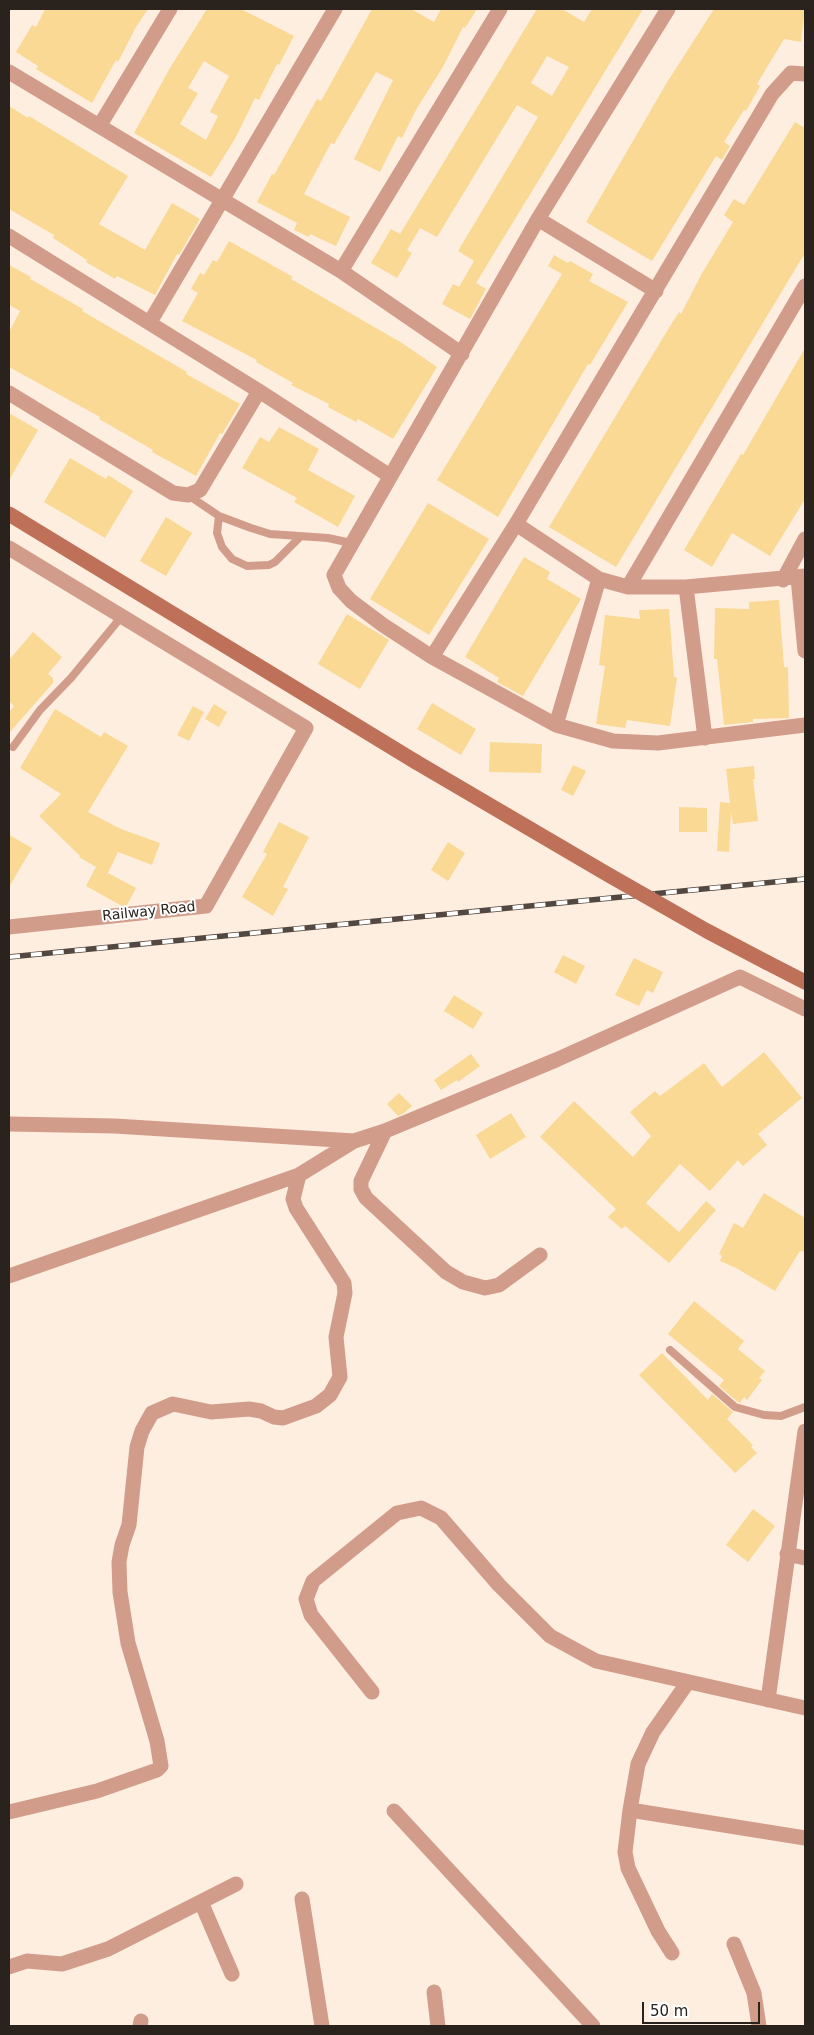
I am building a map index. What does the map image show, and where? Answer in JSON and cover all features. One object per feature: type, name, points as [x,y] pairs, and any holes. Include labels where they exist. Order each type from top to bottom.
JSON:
[{"type":"main road","points":[[9,514],[416,762],[707,931],[805,982]]},
{"type":"street","points":[[100,126],[170,9]]},
{"type":"street","points":[[150,322],[335,9]]},
{"type":"street","points":[[342,271],[500,9]]},
{"type":"street","points":[[668,9],[538,219],[334,575],[338,588],[351,601],[432,658],[556,726],[613,741],[658,743],[805,725]]},
{"type":"street","points":[[9,72],[342,271],[462,354]]},
{"type":"street","points":[[432,658],[516,524],[772,94],[791,74],[805,74]]},
{"type":"street","points":[[538,219],[656,291]]},
{"type":"street","points":[[9,236],[150,322],[390,476]]},
{"type":"street","points":[[628,587],[805,286]]},
{"type":"street","points":[[9,393],[173,493],[188,495],[200,490],[259,391]]},
{"type":"street","points":[[516,524],[600,579],[628,587],[686,587],[802,577],[805,651]]},
{"type":"street","points":[[783,580],[805,539]]},
{"type":"street","points":[[9,548],[122,616]]},
{"type":"street","points":[[556,726],[600,579]]},
{"type":"street","points":[[686,587],[705,738]]},
{"type":"street","name":"Railway Road","points":[[9,927],[206,906],[306,728],[122,616]]},
{"type":"street","points":[[9,1276],[299,1175],[354,1141],[385,1131],[556,1060],[740,977],[805,1009]]},
{"type":"street","points":[[9,1124],[115,1126],[354,1141]]},
{"type":"street","points":[[385,1131],[361,1181],[361,1189],[366,1198],[446,1272],[463,1282],[485,1288],[499,1286],[540,1255]]},
{"type":"street","points":[[9,1812],[98,1791],[158,1770],[161,1766],[158,1741],[128,1642],[120,1592],[119,1562],[129,1524],[137,1447],[142,1431],[152,1413],[173,1404],[211,1412],[250,1409],[261,1411],[274,1417],[284,1418],[316,1406],[330,1395],[340,1377],[336,1337],[345,1292],[344,1283],[296,1208],[293,1199],[299,1175]]},
{"type":"street","points":[[768,1700],[805,1431]]},
{"type":"street","points":[[372,1692],[311,1615],[306,1599],[313,1581],[397,1513],[421,1508],[441,1518],[499,1586],[550,1636],[596,1661],[805,1708]]},
{"type":"street","points":[[787,1554],[805,1558]]},
{"type":"street","points":[[672,1953],[658,1931],[628,1868],[625,1852],[638,1764],[653,1732],[688,1682]]},
{"type":"street","points":[[630,1810],[805,1838]]},
{"type":"street","points":[[394,1811],[593,2026]]},
{"type":"street","points":[[9,1967],[27,1961],[62,1964],[108,1949],[236,1884]]},
{"type":"street","points":[[302,1899],[322,2026]]},
{"type":"street","points":[[201,1902],[232,1974]]},
{"type":"street","points":[[734,1944],[754,1993],[759,2026]]},
{"type":"street","points":[[434,1992],[438,2026]]},
{"type":"lane","points":[[188,495],[219,516],[270,534],[328,538],[351,544]]},
{"type":"lane","points":[[219,516],[217,533],[222,547],[232,559],[247,566],[270,565],[300,536]]},
{"type":"lane","points":[[12,747],[40,710],[71,678],[122,616]]},
{"type":"lane","points":[[670,1350],[734,1407],[764,1415],[781,1416],[805,1406]]},
{"type":"building","points":[[45,9],[148,9],[92,103],[36,69],[38,66],[16,52],[32,25],[36,27]]},
{"type":"building","points":[[207,9],[241,9],[294,36],[259,100],[255,98],[236,137],[211,177],[134,133],[170,68]],"holes":[[[204,61],[229,76],[210,112],[218,116],[206,140],[180,124],[198,93],[188,88]]]},
{"type":"building","points":[[372,9],[411,9],[434,22],[441,9],[477,9],[465,28],[463,27],[444,65],[417,108],[402,138],[398,136],[380,172],[354,159],[393,80],[376,72],[334,144],[331,143],[304,194],[350,217],[336,246],[310,234],[309,237],[294,230],[297,223],[257,202],[317,99],[321,101]]},
{"type":"building","points":[[537,9],[562,9],[584,22],[592,9],[643,9],[476,283],[486,289],[470,319],[442,304],[453,284],[459,287],[474,261],[458,251],[538,117],[517,105],[437,237],[420,228],[407,250],[412,253],[397,278],[371,263],[391,229],[400,234]],"holes":[[[547,56],[569,67],[552,96],[531,83]]]},
{"type":"building","points":[[714,9],[805,9],[801,42],[784,39],[757,84],[760,86],[746,111],[744,110],[724,142],[730,146],[722,160],[716,156],[652,261],[586,222],[666,84]]},
{"type":"building","points":[[9,106],[28,118],[29,116],[128,176],[99,224],[145,250],[172,203],[200,219],[179,255],[177,254],[155,295],[117,276],[115,279],[86,262],[87,260],[53,238],[54,235],[9,209]]},
{"type":"building","points":[[795,122],[805,128],[805,253],[616,567],[549,527],[667,331],[679,312],[681,314],[701,275],[733,222],[724,215],[734,199],[744,205]]},
{"type":"building","points":[[229,241],[402,343],[437,367],[393,439],[358,419],[356,422],[328,407],[329,404],[291,385],[293,383],[256,362],[257,360],[182,321],[198,293],[191,289],[200,273],[204,275],[213,260],[217,262]]},
{"type":"building","points":[[554,255],[568,263],[570,261],[593,274],[589,281],[628,302],[590,365],[588,364],[498,517],[437,480],[562,274],[548,266]]},
{"type":"building","points":[[9,265],[83,309],[82,311],[187,372],[186,374],[240,404],[222,434],[220,433],[196,476],[152,452],[153,450],[99,419],[100,417],[9,367],[9,332],[20,311],[9,305]]},
{"type":"building","points":[[805,348],[805,499],[770,556],[732,533],[712,567],[684,550],[741,454],[743,455]]},
{"type":"building","points":[[9,413],[38,430],[9,480]]},
{"type":"building","points":[[279,427],[319,449],[308,470],[355,496],[338,527],[294,502],[297,498],[242,468],[260,437],[269,442]]},
{"type":"building","points":[[70,458],[106,479],[108,475],[133,491],[105,538],[44,502]]},
{"type":"building","points":[[428,503],[489,539],[429,635],[370,599]]},
{"type":"building","points":[[166,517],[192,533],[166,576],[140,561]]},
{"type":"building","points":[[524,557],[550,572],[547,579],[581,599],[523,696],[497,682],[499,678],[465,657]]},
{"type":"building","points":[[779,600],[784,667],[788,667],[789,718],[753,719],[753,722],[724,725],[717,659],[714,659],[715,608],[749,609],[749,602]]},
{"type":"building","points":[[669,609],[674,677],[677,678],[670,726],[627,720],[625,728],[596,724],[605,666],[599,665],[605,615],[640,619],[639,610]]},
{"type":"building","points":[[347,614],[389,640],[360,689],[318,664]]},
{"type":"building","points":[[33,632],[62,657],[48,674],[53,678],[53,683],[9,733],[9,712],[14,706],[9,701],[9,660]]},
{"type":"building","points":[[432,703],[476,729],[461,755],[417,729]]},
{"type":"building","points":[[214,704],[227,712],[219,727],[205,719]]},
{"type":"building","points":[[193,706],[204,712],[189,741],[177,735]]},
{"type":"building","points":[[55,709],[101,737],[104,732],[128,746],[88,812],[121,829],[160,843],[152,865],[118,852],[108,873],[136,888],[127,905],[122,906],[86,886],[96,867],[79,857],[39,816],[61,794],[20,768]]},
{"type":"building","points":[[490,742],[542,744],[541,773],[489,772]]},
{"type":"building","points":[[573,765],[586,771],[573,796],[561,790]]},
{"type":"building","points":[[754,766],[755,779],[753,779],[758,821],[733,824],[731,811],[729,852],[717,851],[720,802],[730,803],[726,769]]},
{"type":"building","points":[[679,807],[707,808],[707,832],[679,832]]},
{"type":"building","points":[[279,822],[309,837],[283,887],[288,889],[273,916],[242,897],[267,854],[263,852]]},
{"type":"building","points":[[9,835],[32,848],[9,887]]},
{"type":"building","points":[[448,842],[465,853],[448,881],[431,870]]},
{"type":"building","points":[[563,955],[585,966],[576,984],[554,972]]},
{"type":"building","points":[[634,958],[663,972],[653,993],[647,990],[639,1006],[615,995]]},
{"type":"building","points":[[454,995],[483,1013],[473,1029],[444,1011]]},
{"type":"building","points":[[764,1052],[802,1098],[758,1134],[767,1145],[743,1166],[738,1160],[710,1191],[680,1164],[646,1203],[679,1232],[706,1201],[716,1210],[669,1263],[625,1226],[622,1229],[608,1217],[616,1209],[540,1137],[574,1101],[633,1157],[651,1136],[630,1112],[655,1091],[660,1096],[704,1063],[722,1087]]},
{"type":"building","points":[[471,1054],[480,1066],[458,1082],[457,1080],[441,1090],[434,1080]]},
{"type":"building","points":[[399,1093],[412,1106],[398,1116],[387,1104]]},
{"type":"building","points":[[511,1113],[526,1137],[490,1159],[476,1135]]},
{"type":"building","points":[[764,1193],[805,1218],[805,1252],[800,1251],[775,1291],[736,1268],[720,1261],[722,1256],[719,1254],[734,1223],[743,1228]]},
{"type":"building","points":[[694,1301],[744,1341],[738,1349],[765,1371],[759,1378],[762,1380],[747,1400],[744,1397],[740,1403],[738,1402],[719,1386],[724,1380],[668,1334]]},
{"type":"building","points":[[662,1353],[708,1400],[712,1394],[733,1412],[727,1419],[753,1445],[751,1447],[757,1453],[735,1473],[639,1375]]},
{"type":"building","points":[[753,1509],[775,1526],[748,1562],[726,1545]]},
{"type":"railway","points":[[9,957],[805,879]]}]
